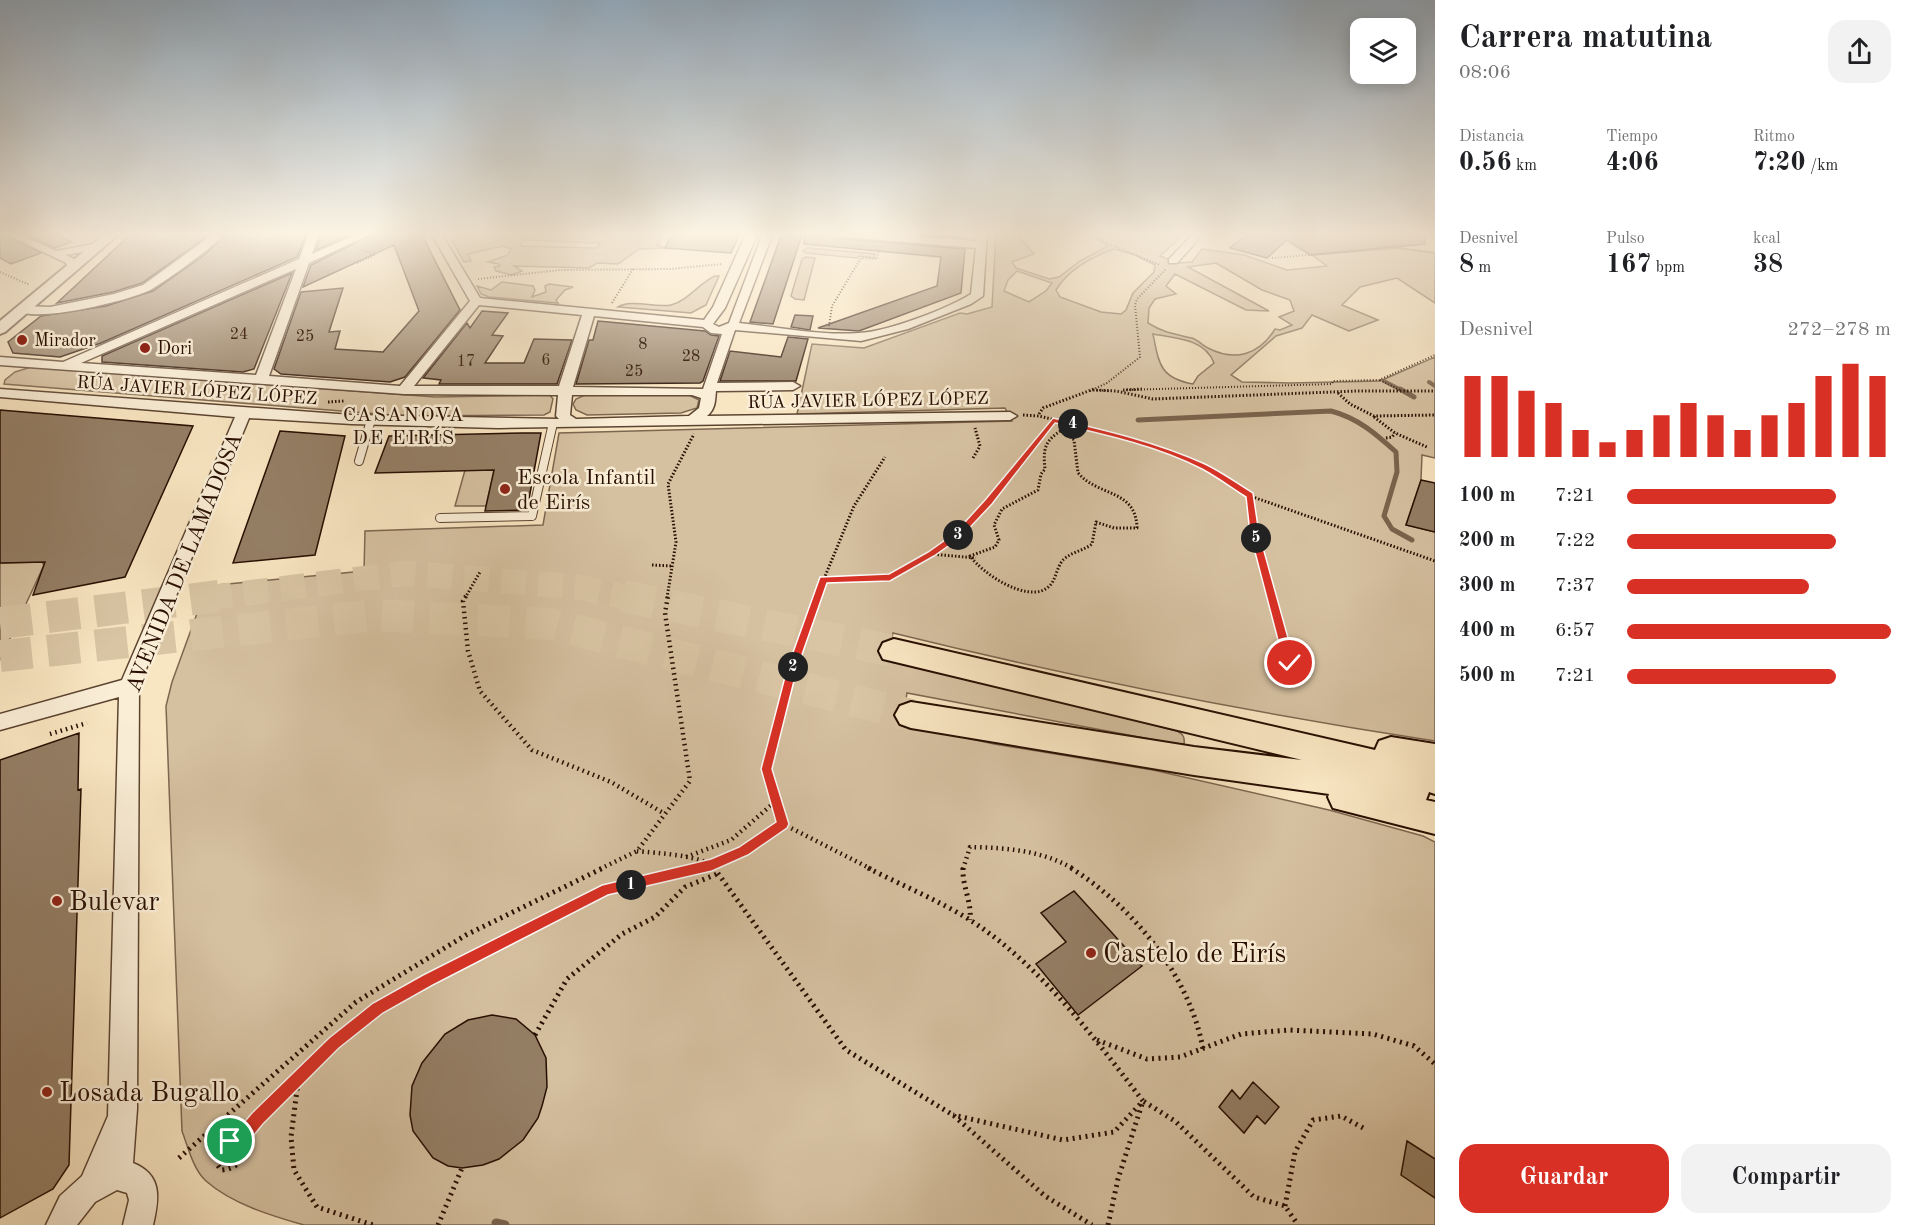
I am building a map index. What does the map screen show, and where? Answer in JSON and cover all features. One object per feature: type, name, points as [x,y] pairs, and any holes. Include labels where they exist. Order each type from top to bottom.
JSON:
[{"type":"main road","points":[[894,651],[1220,726],[1435,779]]},
{"type":"main road","points":[[911,715],[1194,761],[1435,793]]},
{"type":"main road","points":[[1220,726],[1435,758]]},
{"type":"main road","points":[[1194,761],[1435,818]]},
{"type":"main road","points":[[1292,785],[1435,829]]},
{"type":"street","points":[[0,329],[48,290]]},
{"type":"street","points":[[24,310],[50,311],[117,297],[137,290]]},
{"type":"street","points":[[64,366],[238,290]]},
{"type":"street","points":[[261,380],[293,290]]},
{"type":"street","points":[[470,290],[476,301]]},
{"type":"street","points":[[727,290],[710,321],[709,328],[717,330],[732,326],[828,336],[861,337],[904,326],[967,302],[977,296],[977,290]]},
{"type":"street","points":[[696,423],[709,398],[746,290]]},
{"type":"street","points":[[476,301],[607,315],[710,321]]},
{"type":"street","points":[[404,390],[476,301]]},
{"type":"street","points":[[570,422],[563,416],[565,391],[590,313]]},
{"type":"street","name":"RÚA JAVIER LÓPEZ LÓPEZ","points":[[1,368],[28,363],[404,390],[692,391],[704,393],[727,419]]},
{"type":"street","name":"RÚA JAVIER LÓPEZ LÓPEZ","points":[[709,398],[793,386]]},
{"type":"street","name":"RÚA JAVIER LÓPEZ LÓPEZ","points":[[0,393],[371,420],[696,423],[727,419],[1010,416]]},
{"type":"street","name":"AVENIDA DE LAMADOSA","points":[[105,1179],[123,1109],[129,686],[244,412]]},
{"type":"street","points":[[0,722],[129,686]]},
{"type":"street","points":[[60,1223],[81,1194],[105,1179],[128,1175],[137,1180],[142,1189],[145,1221]]},
{"type":"lane","points":[[359,461],[371,420]]},
{"type":"lane","points":[[440,518],[532,516],[553,423]]},
{"type":"path","points":[[607,315],[609,307],[620,290]]},
{"type":"path","points":[[828,336],[832,306],[842,290]]},
{"type":"path","points":[[1039,414],[1043,408],[1093,390],[1140,357],[1135,305],[1145,290]]},
{"type":"path","points":[[1379,380],[1435,355]]},
{"type":"path","points":[[1093,390],[1332,384],[1333,381],[1379,380],[1401,390]]},
{"type":"path","points":[[1116,391],[1152,399],[1401,390],[1435,391]]},
{"type":"path","points":[[1337,393],[1350,404],[1374,416],[1395,433],[1427,447]]},
{"type":"path","points":[[1010,416],[1039,414],[1061,423],[1115,434],[1204,467],[1250,495],[1435,561]]},
{"type":"path","points":[[1374,416],[1435,415]]},
{"type":"path","points":[[824,580],[890,578],[931,554],[958,535],[981,510],[1053,420]]},
{"type":"path","points":[[973,458],[980,446],[974,422]]},
{"type":"path","points":[[179,1158],[356,1002],[465,935],[638,851],[690,781],[665,613],[676,542],[668,484],[696,423]]},
{"type":"path","points":[[970,556],[972,561],[1017,590],[1041,592],[1052,584],[1060,564],[1067,557],[1091,545],[1096,536],[1094,524],[1096,522],[1114,528],[1137,528],[1136,510],[1127,501],[1091,486],[1078,473],[1074,440],[1062,430],[1061,423]]},
{"type":"path","points":[[931,554],[949,557],[970,556],[995,547],[999,540],[994,525],[1002,509],[1040,491],[1041,474],[1045,470],[1043,453],[1046,445],[1062,430]]},
{"type":"path","points":[[1386,438],[1392,437],[1395,433]]},
{"type":"path","points":[[885,457],[854,506],[792,669],[766,769],[783,824],[970,920],[1031,968],[1096,1040],[1143,1101],[1175,1121],[1254,1197],[1285,1206],[1298,1225]]},
{"type":"path","points":[[1250,495],[1255,533],[1290,663]]},
{"type":"path","points":[[970,556],[976,558]]},
{"type":"path","points":[[652,565],[672,566]]},
{"type":"path","points":[[480,572],[464,601],[468,651],[480,692],[532,750],[611,782],[665,814]]},
{"type":"path","points":[[50,734],[87,723]]},
{"type":"path","points":[[686,857],[731,840],[776,801]]},
{"type":"path","points":[[239,1140],[245,1150],[242,1160],[234,1168],[221,1170],[218,1168],[216,1159],[221,1148],[230,1141],[239,1140],[258,1118],[334,1043],[378,1008],[428,980],[607,890],[712,865],[744,851],[783,824]]},
{"type":"path","points":[[970,920],[972,912],[963,884],[964,858],[970,847],[1011,849],[1050,857],[1081,873],[1110,897],[1145,935],[1176,979],[1197,1019],[1203,1049]]},
{"type":"path","points":[[638,851],[686,857],[712,865],[846,1050],[953,1115],[1045,1196],[1092,1225]]},
{"type":"path","points":[[535,1035],[567,979],[622,934],[655,917],[685,887],[717,874]]},
{"type":"path","points":[[1096,1040],[1147,1059],[1180,1057],[1241,1034],[1289,1030],[1373,1034],[1414,1046],[1435,1064]]},
{"type":"path","points":[[298,1080],[291,1137],[294,1170],[317,1207],[374,1225]]},
{"type":"path","points":[[953,1115],[1063,1140],[1114,1132],[1143,1101]]},
{"type":"path","points":[[1108,1225],[1118,1179],[1143,1101]]},
{"type":"path","points":[[1285,1206],[1295,1152],[1314,1120],[1341,1116],[1367,1130]]},
{"type":"path","points":[[438,1225],[462,1168]]},
{"type":"shaded area","points":[[479,290],[535,290],[532,297],[546,290],[565,290],[556,300],[558,303],[489,297],[481,294]]},
{"type":"shaded area","points":[[695,290],[713,290],[706,305],[691,313],[618,307],[630,304],[671,305]]},
{"type":"shaded area","points":[[793,290],[807,290],[804,300],[791,296]]},
{"type":"shaded area","points":[[993,290],[1004,290],[1029,302],[1047,290],[1056,290],[1060,297],[1101,312],[1121,314],[1126,310],[1136,290],[1171,290],[1176,294],[1155,299],[1149,308],[1148,323],[1164,331],[1194,339],[1218,352],[1237,355],[1246,354],[1262,345],[1275,329],[1280,330],[1292,325],[1279,317],[1294,311],[1290,300],[1262,290],[1357,290],[1342,305],[1378,320],[1349,331],[1312,315],[1302,328],[1276,336],[1231,375],[1242,382],[1380,381],[1435,357],[1435,458],[1422,455],[1421,480],[1406,525],[1435,532],[1435,741],[1162,693],[893,633],[887,657],[1177,731],[1183,736],[1184,744],[907,693],[902,724],[994,744],[1153,770],[1329,810],[1423,836],[1435,842],[1435,1225],[304,1225],[240,1203],[206,1181],[194,1164],[182,1131],[166,706],[172,682],[207,586],[364,571],[365,531],[543,525],[559,433],[1012,421],[1005,408],[797,414],[812,344],[864,348],[960,313],[967,314],[992,307]],"holes":[[[1153,334],[1197,344],[1210,355],[1214,363],[1198,376],[1193,384],[1174,378],[1163,368]]]},
{"type":"shaded area","points":[[1207,290],[1231,290],[1269,311],[1246,310]]},
{"type":"shaded area","points":[[1415,290],[1435,290],[1435,303]]},
{"type":"shaded area","points":[[31,367],[435,397],[550,395],[553,399],[550,412],[544,415],[404,416],[4,384],[5,380],[15,372]]},
{"type":"shaded area","points":[[685,393],[699,400],[697,408],[681,413],[587,415],[576,410],[573,404],[576,399],[585,395]]},
{"type":"shaded area","points":[[499,451],[486,506],[455,506],[470,452]]},
{"type":"shaded area","points":[[42,562],[44,565],[0,660],[0,563]]},
{"type":"building","points":[[71,290],[119,290],[113,292],[57,303]]},
{"type":"building","points":[[221,290],[101,343],[60,357],[13,353],[8,342],[41,316],[106,306],[153,291]]},
{"type":"building","points":[[253,290],[285,290],[254,369],[243,372],[102,362],[102,356]]},
{"type":"building","points":[[342,290],[329,332],[340,331],[335,349],[383,352],[419,311],[411,290],[450,290],[460,310],[405,377],[390,382],[281,374],[274,369],[301,292]]},
{"type":"building","points":[[761,290],[784,290],[773,324],[750,322]]},
{"type":"building","points":[[925,290],[961,290],[961,293],[859,331],[818,328]]},
{"type":"building","points":[[482,311],[508,313],[492,335],[503,336],[485,363],[524,363],[534,339],[572,340],[557,384],[439,384],[441,380],[423,378],[467,323],[470,328]]},
{"type":"building","points":[[795,315],[813,316],[810,330],[791,327]]},
{"type":"building","points":[[598,321],[705,331],[719,336],[703,381],[700,383],[576,384],[589,340],[593,340]]},
{"type":"building","points":[[788,337],[808,339],[796,381],[720,381],[730,351],[781,357]]},
{"type":"building","points":[[0,410],[193,426],[125,577],[33,595],[45,562],[0,563]]},
{"type":"building","points":[[280,431],[345,436],[315,555],[233,563]]},
{"type":"building","points":[[541,433],[527,510],[485,511],[494,470],[375,473],[389,436]]},
{"type":"building","points":[[1421,480],[1435,483],[1435,532],[1406,525]]},
{"type":"building","points":[[79,733],[78,790],[81,789],[69,1165],[53,1189],[0,1218],[0,760]]},
{"type":"building","name":"Castelo de Eirís","points":[[1074,891],[1142,966],[1078,1015],[1036,964],[1066,942],[1041,913]]},
{"type":"building","points":[[492,1015],[516,1019],[535,1035],[546,1058],[547,1087],[542,1106],[538,1118],[523,1140],[499,1159],[483,1165],[462,1168],[448,1166],[433,1158],[413,1131],[410,1115],[412,1086],[422,1063],[445,1034],[468,1020]]},
{"type":"building","points":[[1253,1082],[1279,1107],[1265,1124],[1257,1116],[1244,1133],[1219,1107],[1232,1090],[1240,1099]]},
{"type":"building","points":[[1407,1141],[1435,1159],[1435,1198],[1401,1175]]},
{"type":"waterway","points":[[1384,381],[1403,391]]},
{"type":"waterway","points":[[1429,382],[1435,386]]},
{"type":"waterway","points":[[1400,389],[1414,397]]},
{"type":"waterway","points":[[1138,420],[1331,411],[1341,414],[1374,433],[1396,452],[1397,472],[1384,516],[1392,529],[1412,540]]},
{"type":"waterway","points":[[496,1223],[505,1225]]},
{"type":"tunnel","points":[[207,598],[407,573],[578,587],[630,598]]},
{"type":"tunnel","points":[[0,623],[219,596]]},
{"type":"tunnel","points":[[623,596],[894,651]]},
{"type":"tunnel","points":[[0,656],[376,615],[551,624],[911,715]]},
{"type":"place","name":"Mirador","points":[[22,340]]},
{"type":"place","name":"Dori","points":[[145,348]]},
{"type":"place","name":"Escola Infantil de Eirís","points":[[505,489]]},
{"type":"place","name":"Bulevar","points":[[57,901]]},
{"type":"place","name":"Castelo de Eirís","points":[[1091,953]]},
{"type":"place","name":"Losada Bugallo","points":[[47,1092]]},
{"type":"district","name":"CASANOVA DE EIRÍS","points":[[404,426]]},
{"type":"route","points":[[230,1141],[239,1140],[258,1118],[334,1043],[378,1008],[499,943],[607,890],[712,865],[744,851],[783,824],[766,769],[792,669],[824,580],[890,578],[931,554],[958,535],[988,502],[1053,420],[1115,434],[1160,450],[1204,467],[1250,495],[1255,533],[1290,663]]}]
